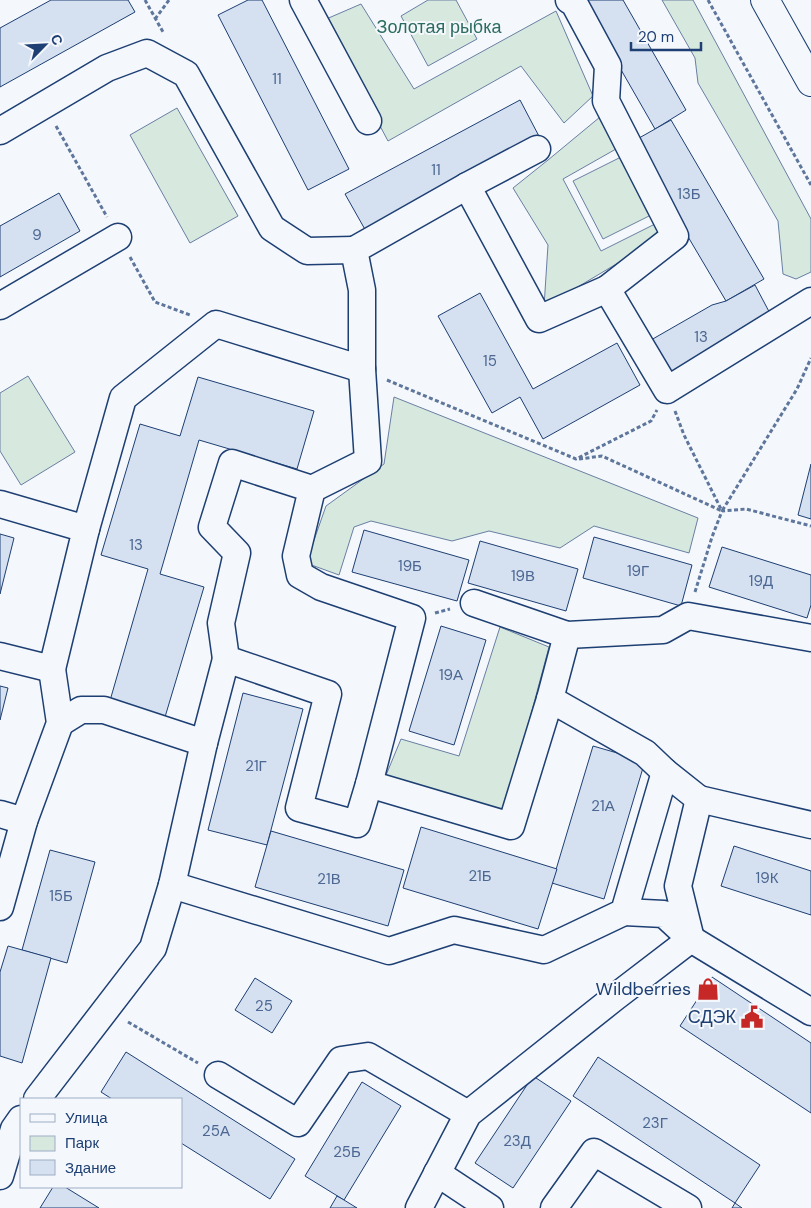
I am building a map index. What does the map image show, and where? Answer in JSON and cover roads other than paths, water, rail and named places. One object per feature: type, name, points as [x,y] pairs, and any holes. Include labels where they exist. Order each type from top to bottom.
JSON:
[{"type":"main road","points":[[765,0],[811,82]]},
{"type":"lane","points":[[303,0],[368,121]]},
{"type":"lane","points":[[467,186],[539,320],[607,289],[675,236],[606,101],[608,66],[574,3],[569,0]]},
{"type":"lane","points":[[0,131],[107,68],[147,53],[186,74],[272,228],[307,251],[354,250],[537,149]]},
{"type":"lane","points":[[0,306],[118,237]]},
{"type":"lane","points":[[38,1098],[152,948],[172,885],[204,743],[226,659],[221,623],[237,553],[212,527],[232,463],[312,489],[368,461],[362,369],[362,290],[354,250]]},
{"type":"lane","points":[[607,289],[667,390],[811,301]]},
{"type":"lane","points":[[60,723],[52,669],[86,529],[123,398],[216,324],[362,369]]},
{"type":"lane","points":[[226,659],[328,694],[299,808],[357,824],[412,618],[321,587],[300,575],[296,556],[312,489]]},
{"type":"lane","points":[[0,504],[86,529]]},
{"type":"lane","points":[[474,602],[567,635],[663,630],[688,616],[811,638]]},
{"type":"lane","points":[[369,784],[511,826],[567,635]]},
{"type":"lane","points":[[0,656],[52,669]]},
{"type":"lane","points":[[550,698],[645,753],[664,772],[698,800],[811,825]]},
{"type":"lane","points":[[0,907],[12,817],[60,723],[81,710],[104,710],[204,743]]},
{"type":"lane","points":[[624,912],[664,772]]},
{"type":"lane","points":[[691,939],[678,886],[698,800]]},
{"type":"lane","points":[[172,885],[389,951],[454,930],[544,950],[624,912],[664,914],[691,939],[811,1012]]},
{"type":"lane","points":[[419,1208],[468,1114],[691,939]]},
{"type":"lane","points":[[218,1075],[298,1123],[340,1060],[368,1056],[468,1114]]},
{"type":"lane","points":[[0,1174],[12,1124]]},
{"type":"lane","points":[[554,1208],[594,1152],[688,1208]]},
{"type":"lane","points":[[437,1173],[490,1208]]},
{"type":"place","name":"Wildberries","points":[[708,989]]},
{"type":"place","name":"СДЭК","points":[[752,1017]]},
{"type":"park label","name":"Золотая рыбка","points":[[439,27]]}]
